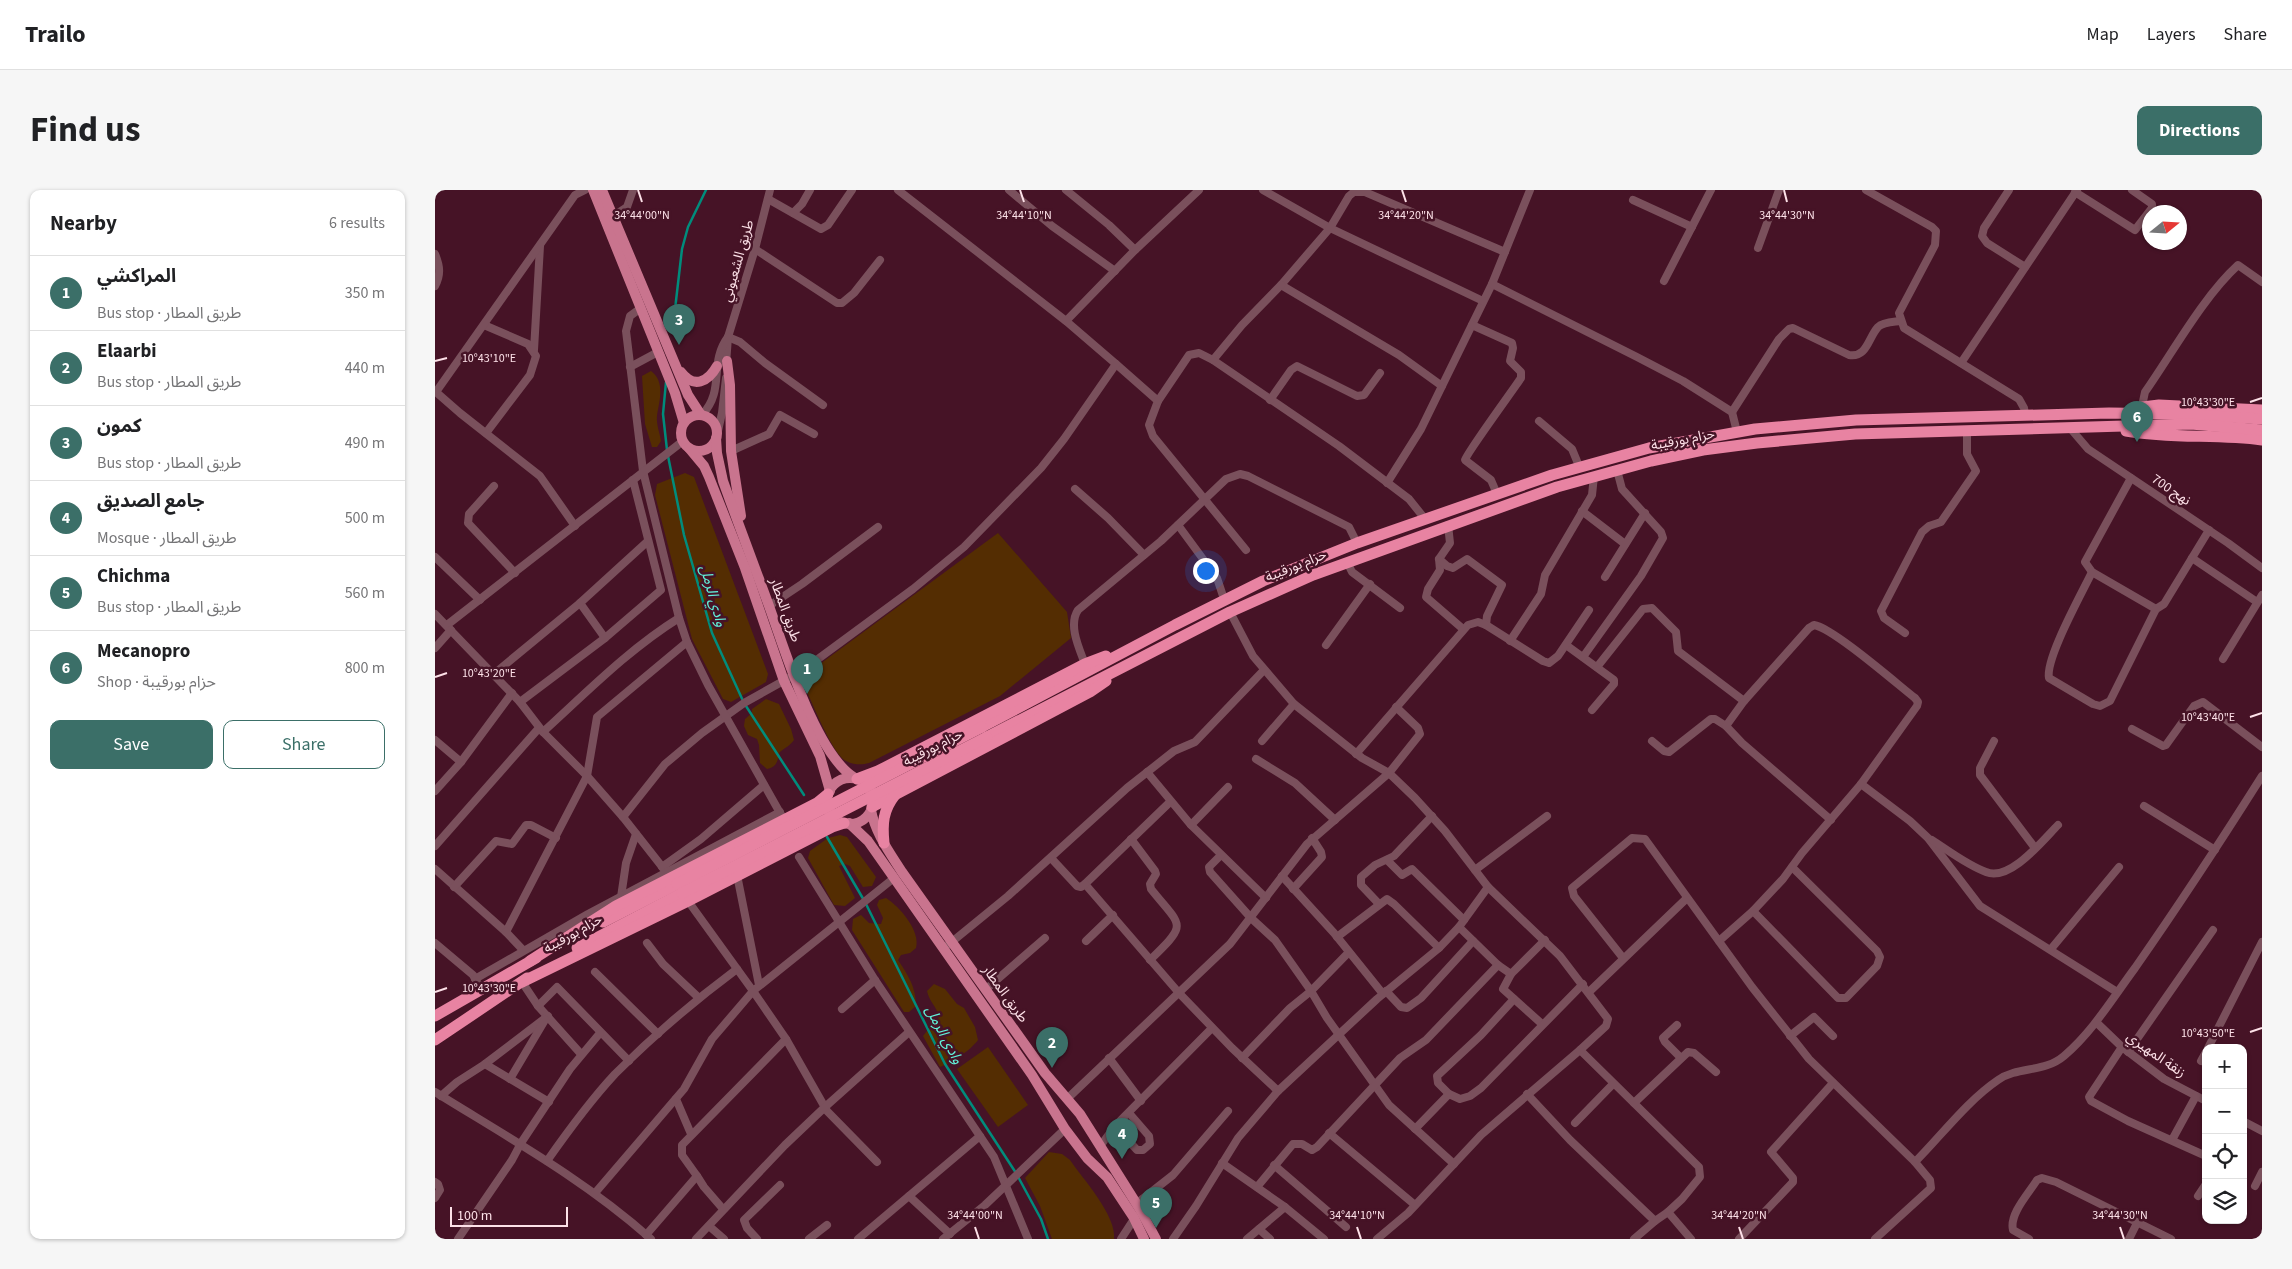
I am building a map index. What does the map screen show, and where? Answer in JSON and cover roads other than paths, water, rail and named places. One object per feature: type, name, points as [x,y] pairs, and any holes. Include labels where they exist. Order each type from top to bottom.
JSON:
[{"type":"highway","points":[[2109,413],[2143,406],[2192,406],[2262,410]]},
{"type":"highway","name":"حزام بورقيبة","points":[[435,1040],[591,939],[683,893],[1140,650],[1224,599],[1272,577],[1357,544],[1579,466],[1649,448],[1737,432],[1848,421],[2025,414],[2109,413],[2179,414],[2262,419]]},
{"type":"highway","name":"حزام بورقيبة","points":[[1140,650],[1347,562],[1448,525],[1594,476],[1703,450],[1757,442],[1855,434],[2191,424],[2262,430]]},
{"type":"highway","points":[[2110,426],[2160,436],[2262,440]]},
{"type":"highway","points":[[856,778],[878,770],[1085,664],[1140,650]]},
{"type":"highway","points":[[872,809],[896,794],[1089,692],[1140,650]]},
{"type":"highway","points":[[530,961],[616,906],[782,816],[829,793]]},
{"type":"highway","points":[[884,843],[884,815],[889,803],[896,794]]},
{"type":"highway","points":[[683,893],[737,875],[832,827],[847,823]]},
{"type":"highway","name":"حزام بورقيبة","points":[[435,1016],[530,961],[683,893]]},
{"type":"main road","points":[[593,190],[609,218],[688,395],[701,415],[713,422],[716,436],[710,447],[705,450],[694,450],[686,445],[681,432],[684,423],[691,416],[701,415]]},
{"type":"main road","points":[[602,190],[609,218],[684,423]]},
{"type":"main road","points":[[727,361],[730,386],[731,451],[737,493],[754,565]]},
{"type":"main road","points":[[675,364],[686,379],[696,382],[706,379],[717,366]]},
{"type":"main road","name":"طريق المطار","points":[[716,436],[717,453],[723,481],[807,709],[829,752],[839,765],[856,778]]},
{"type":"main road","name":"طريق المطار","points":[[686,445],[704,466],[709,477],[745,568],[784,681],[820,756],[829,793]]},
{"type":"main road","points":[[856,778],[869,788],[873,795],[872,809],[861,821],[847,823],[834,817],[830,811],[827,804],[829,793],[835,783],[842,779],[856,778]]},
{"type":"main road","name":"طريق المطار","points":[[872,809],[873,819],[884,843],[916,901],[1033,1075],[1065,1129],[1087,1158],[1107,1177],[1137,1211],[1145,1239]]},
{"type":"main road","name":"طريق المطار","points":[[847,823],[868,841],[894,878],[916,901]]},
{"type":"main road","name":"طريق المطار","points":[[947,946],[985,990],[1102,1148],[1137,1211],[1156,1239]]},
{"type":"main road","points":[[1047,1100],[1064,1095]]},
{"type":"main road","points":[[1087,1158],[1102,1148]]},
{"type":"street","points":[[575,526],[540,476],[436,391],[575,195],[585,190]]},
{"type":"street","points":[[609,218],[627,207],[633,190]]},
{"type":"street","name":"طريق الشعبوني","points":[[716,436],[723,402],[728,337],[755,249],[770,190]]},
{"type":"street","points":[[793,213],[802,204],[810,190]]},
{"type":"street","points":[[768,199],[821,229],[828,225],[853,190]]},
{"type":"street","points":[[898,190],[1066,321],[1158,401]]},
{"type":"street","points":[[1009,190],[1051,226],[1115,271]]},
{"type":"street","points":[[1066,190],[1109,224],[1135,250]]},
{"type":"street","points":[[1066,321],[1135,250],[1199,190]]},
{"type":"street","points":[[1263,190],[1330,228],[1483,301]]},
{"type":"street","points":[[1387,483],[1421,429],[1472,325],[1492,284],[1530,190]]},
{"type":"street","points":[[1664,281],[1711,190]]},
{"type":"street","points":[[1758,248],[1779,190]]},
{"type":"street","points":[[1866,190],[1932,227],[1936,232],[1935,245],[1899,313],[1900,321],[1909,332],[2019,399],[2025,414]]},
{"type":"street","points":[[2009,190],[1984,228],[1982,236],[1987,243],[2025,267]]},
{"type":"street","points":[[1961,363],[2076,191],[2135,230],[2152,208],[2152,204],[2132,190]]},
{"type":"street","points":[[1213,360],[1247,318],[1281,285],[1330,228],[1349,196],[1354,192],[1365,192],[1505,252]]},
{"type":"street","points":[[1633,200],[1692,227]]},
{"type":"street","points":[[534,350],[540,244]]},
{"type":"street","points":[[755,249],[837,302],[842,303],[847,301],[880,260]]},
{"type":"street","points":[[435,254],[440,266],[435,286]]},
{"type":"street","points":[[2143,406],[2145,392],[2204,306],[2231,272],[2238,265],[2262,282]]},
{"type":"street","points":[[1492,284],[1667,373],[1732,412],[1737,432]]},
{"type":"street","points":[[1281,285],[1399,355],[1442,386]]},
{"type":"street","points":[[475,978],[621,897],[664,870],[782,816],[725,716],[687,642],[679,618],[643,471],[627,340],[627,322],[634,311],[641,308]]},
{"type":"street","points":[[1732,412],[1782,335],[1789,328],[1793,328],[1849,355],[1855,356],[1863,351],[1877,327],[1890,322],[1900,321]]},
{"type":"street","points":[[484,325],[529,344],[536,356],[530,375],[486,433]]},
{"type":"street","points":[[1472,325],[1512,343],[1513,348],[1509,358],[1521,372],[1521,378],[1504,403],[1481,436],[1465,454],[1465,460],[1491,480],[1497,494]]},
{"type":"street","points":[[728,337],[740,342],[823,405]]},
{"type":"street","name":"طريق الشعبوني","points":[[701,415],[714,398],[719,351],[728,337]]},
{"type":"street","points":[[631,367],[658,352]]},
{"type":"street","points":[[1246,550],[1203,499],[1151,432],[1150,420],[1158,401],[1189,355],[1199,353],[1213,360],[1339,446],[1409,499],[1425,519]]},
{"type":"street","points":[[623,817],[665,764],[725,716],[744,702],[794,676],[913,589],[964,547],[1041,468],[1064,439],[1116,364]]},
{"type":"street","points":[[1270,400],[1291,370],[1297,366],[1357,396],[1364,395],[1380,373]]},
{"type":"street","points":[[731,451],[769,434],[777,417],[780,415],[814,434]]},
{"type":"street","points":[[1539,421],[1572,449],[1579,466]]},
{"type":"street","name":"نهج 700","points":[[2071,428],[2088,449],[2262,568]]},
{"type":"street","points":[[1905,633],[1884,618],[1881,611],[1922,532],[1929,526],[1941,522],[1975,471],[1967,454],[1967,431]]},
{"type":"street","points":[[435,648],[449,627],[480,600],[643,471],[686,445]]},
{"type":"street","points":[[1583,657],[1661,545],[1663,538],[1661,532],[1622,489],[1617,470]]},
{"type":"street","points":[[1085,664],[1078,647],[1075,615],[1082,606],[1144,555],[1178,525],[1203,499],[1232,475],[1248,476],[1349,527],[1357,544]]},
{"type":"street","points":[[1510,640],[1541,594],[1545,575],[1593,495],[1594,476]]},
{"type":"street","points":[[2131,478],[2085,562],[2092,572],[2156,609]]},
{"type":"street","points":[[633,480],[661,590]]},
{"type":"street","points":[[494,486],[469,514],[469,523],[515,573]]},
{"type":"street","points":[[1075,489],[1108,518],[1144,555]]},
{"type":"street","points":[[1582,511],[1625,544]]},
{"type":"street","points":[[1605,577],[1645,513]]},
{"type":"street","points":[[1178,525],[1217,578],[1224,599]]},
{"type":"street","points":[[1448,525],[1450,543],[1439,559],[1440,570],[1428,589],[1426,597],[1463,629]]},
{"type":"street","points":[[769,606],[802,584],[878,527]]},
{"type":"street","points":[[2092,572],[2048,669],[2049,678],[2100,706],[2110,701],[2156,609],[2164,604],[2209,530]]},
{"type":"street","points":[[495,673],[580,603],[648,541]]},
{"type":"street","points":[[435,557],[480,600]]},
{"type":"street","points":[[2192,558],[2257,602]]},
{"type":"street","points":[[1439,559],[1447,566],[1453,568],[1467,559],[1502,585],[1487,616],[1486,625]]},
{"type":"street","points":[[1347,562],[1352,572],[1400,608]]},
{"type":"street","points":[[1326,645],[1370,584]]},
{"type":"street","points":[[520,702],[605,638],[661,590],[671,588]]},
{"type":"street","points":[[2223,659],[2262,595]]},
{"type":"street","points":[[580,603],[605,638]]},
{"type":"street","points":[[1597,667],[1643,610],[1649,607],[1661,616],[1676,632],[1678,651],[1744,701]]},
{"type":"street","points":[[1356,754],[1463,629],[1473,622],[1486,625],[1545,662],[1555,659],[1589,610]]},
{"type":"street","points":[[1230,612],[1247,646],[1264,670],[1294,704],[1356,754],[1389,773],[1432,816],[1488,887],[1545,940],[1583,984],[1608,1019],[1606,1026],[1481,1135],[1415,1205],[1377,1239]]},
{"type":"street","points":[[435,614],[495,673],[541,730],[587,776],[623,817],[664,870]]},
{"type":"street","points":[[435,846],[541,730],[664,627],[679,618]]},
{"type":"street","points":[[1719,941],[1753,911],[1861,784],[1915,710],[1917,702],[1865,658],[1825,629],[1814,625],[1809,628],[1744,701],[1726,726]]},
{"type":"street","points":[[506,932],[587,776],[594,746],[596,721],[599,714],[687,642]]},
{"type":"street","points":[[1566,645],[1612,677],[1614,682],[1592,710]]},
{"type":"street","points":[[947,946],[1051,858],[1147,772],[1174,751],[1195,742],[1264,670]]},
{"type":"street","points":[[435,791],[461,762],[512,693]]},
{"type":"street","points":[[2132,729],[2163,746],[2166,745],[2194,706],[2203,702],[2262,747]]},
{"type":"street","points":[[1262,741],[1294,704]]},
{"type":"street","points":[[1064,1095],[1109,1058],[1230,944],[1313,838],[1389,773],[1419,734],[1418,728],[1396,707]]},
{"type":"street","points":[[1652,741],[1666,752],[1669,752],[1711,719],[1715,719],[1726,726],[1742,743],[1831,820]]},
{"type":"street","points":[[435,740],[461,762]]},
{"type":"street","points":[[1993,742],[1980,768],[1980,775],[2035,848]]},
{"type":"street","points":[[1256,759],[1295,783],[1335,820]]},
{"type":"street","points":[[1147,772],[1191,825],[1266,898]]},
{"type":"street","points":[[1915,1162],[1961,1113],[1997,1080],[2011,1073],[2045,1067],[2063,1057],[2097,1023],[2189,891],[2262,776]]},
{"type":"street","points":[[1861,784],[1910,821],[1928,838],[1980,906],[2117,992]]},
{"type":"street","points":[[664,870],[764,785]]},
{"type":"street","points":[[1191,825],[1228,787]]},
{"type":"street","points":[[1051,858],[1077,886],[1081,887],[1170,802]]},
{"type":"street","points":[[2144,806],[2215,850]]},
{"type":"street","points":[[1379,904],[1365,891],[1359,881],[1361,877],[1375,864],[1387,860],[1432,816]]},
{"type":"street","points":[[1475,870],[1547,816]]},
{"type":"street","points":[[454,887],[496,841],[512,844],[526,825],[531,825],[556,838]]},
{"type":"street","points":[[1928,838],[1987,873],[1993,874],[2012,868],[2058,825]]},
{"type":"street","points":[[621,897],[626,863],[636,834]]},
{"type":"street","points":[[1623,958],[1574,896],[1571,888],[1632,838],[1640,837],[1645,839],[1686,899],[1809,1059],[1915,1162],[1930,1180],[1931,1188],[1875,1239]]},
{"type":"street","points":[[1293,888],[1322,857],[1313,838]]},
{"type":"street","points":[[1131,839],[1155,870],[1156,874],[1150,884],[1151,890],[1174,915],[1178,924],[1173,938],[1150,960]]},
{"type":"street","points":[[1221,855],[1209,868],[1210,872],[1251,918],[1275,940],[1311,991],[1327,1018],[1396,1113],[1454,1164]]},
{"type":"street","points":[[799,857],[875,980],[994,1157],[1006,1182],[1028,1239]]},
{"type":"street","points":[[1387,860],[1402,875],[1412,869],[1464,920]]},
{"type":"street","points":[[1753,911],[1839,998],[1846,998],[1877,966],[1881,957],[1877,951],[1792,867]]},
{"type":"street","points":[[2051,949],[2119,867]]},
{"type":"street","points":[[435,869],[506,932],[523,950]]},
{"type":"street","points":[[737,875],[756,988]]},
{"type":"street","points":[[1282,876],[1385,993],[1401,1007],[1407,1008],[1421,998],[1473,941]]},
{"type":"street","points":[[595,1193],[684,1089],[713,1039],[756,988],[894,878]]},
{"type":"street","points":[[1085,884],[1179,993],[1242,1058],[1278,1091]]},
{"type":"street","points":[[1173,1239],[1196,1206],[1237,1138],[1278,1091],[1339,1033],[1439,948],[1459,927],[1488,887]]},
{"type":"street","points":[[683,893],[737,969],[756,988],[832,1118],[877,1162]]},
{"type":"street","points":[[1337,937],[1379,904],[1389,899],[1439,948]]},
{"type":"street","points":[[1589,992],[1686,899]]},
{"type":"street","points":[[1086,941],[1113,915]]},
{"type":"street","points":[[1459,927],[1497,965],[1511,974]]},
{"type":"street","points":[[2202,1154],[2128,1121],[2091,1101],[2089,1097],[2213,930]]},
{"type":"street","points":[[985,990],[1045,938]]},
{"type":"street","points":[[1542,1024],[1503,989],[1511,974],[1545,940]]},
{"type":"street","points":[[647,942],[663,964],[699,998]]},
{"type":"street","points":[[2210,1044],[2262,942]]},
{"type":"street","points":[[435,943],[475,978],[481,989]]},
{"type":"street","points":[[1242,1058],[1290,1008],[1311,991],[1349,952]]},
{"type":"street","points":[[1257,1187],[1293,1144],[1303,1144],[1312,1150],[1404,1054],[1426,1040],[1497,965]]},
{"type":"street","points":[[547,1161],[596,1096],[629,1061],[699,998],[737,969]]},
{"type":"street","points":[[595,972],[658,1034]]},
{"type":"street","points":[[843,1009],[875,980]]},
{"type":"street","points":[[522,982],[538,1006],[581,1054]]},
{"type":"street","points":[[1513,999],[1481,1035],[1437,1076],[1438,1083],[1449,1094],[1460,1099],[1476,1093],[1583,984]]},
{"type":"street","points":[[538,1006],[557,987],[629,1061]]},
{"type":"street","points":[[548,1016],[485,1064],[438,1094],[521,1143],[595,1193],[648,1237],[697,1176]]},
{"type":"street","points":[[510,1079],[548,1016]]},
{"type":"street","points":[[1790,1036],[1814,1017],[1833,1036]]},
{"type":"street","name":"زنقة المهيري","points":[[2097,1023],[2125,1050],[2164,1079],[2202,1099]]},
{"type":"street","points":[[1677,1024],[1663,1038],[1681,1058]]},
{"type":"street","points":[[1102,1148],[1115,1126],[1212,1028]]},
{"type":"street","points":[[696,1239],[723,1209],[825,1106],[909,1032]]},
{"type":"street","points":[[457,1239],[512,1160],[521,1143],[581,1054],[600,1033]]},
{"type":"street","points":[[723,1209],[704,1188],[681,1151],[681,1144],[787,1039]]},
{"type":"street","points":[[1580,1050],[1701,1170],[1700,1177],[1668,1212],[1634,1239]]},
{"type":"street","points":[[1634,1103],[1681,1058],[1691,1052],[1716,1072]]},
{"type":"street","points":[[1109,1058],[1141,1101]]},
{"type":"street","points":[[485,1064],[549,1102]]},
{"type":"street","points":[[1739,1239],[1793,1182],[1793,1178],[1771,1152],[1833,1083]]},
{"type":"street","points":[[1575,1123],[1613,1084]]},
{"type":"street","points":[[1415,1129],[1449,1094]]},
{"type":"street","points":[[1527,1094],[1570,1140],[1655,1221]]},
{"type":"street","points":[[2172,1140],[2196,1096]]},
{"type":"street","points":[[676,1099],[691,1134]]},
{"type":"street","points":[[1121,1239],[1137,1211],[1173,1176],[1228,1110]]},
{"type":"street","points":[[1115,1126],[1137,1150],[1143,1150],[1147,1147],[1150,1144],[1149,1136],[1129,1113]]},
{"type":"street","points":[[2247,1123],[2262,1131]]},
{"type":"street","points":[[909,1196],[946,1237],[985,1205],[1006,1182],[1065,1129]]},
{"type":"street","points":[[1329,1133],[1415,1205]]},
{"type":"street","points":[[858,1239],[980,1136]]},
{"type":"street","points":[[1222,1162],[1285,1207],[1324,1239]]},
{"type":"street","points":[[1274,1165],[1346,1227]]},
{"type":"street","points":[[2255,1186],[2262,1172]]},
{"type":"street","points":[[2029,1239],[2013,1230],[2012,1225],[2014,1217],[2037,1180],[2042,1178],[2056,1182],[2171,1239]]},
{"type":"street","points":[[435,1182],[438,1184],[439,1190],[435,1198]]},
{"type":"street","points":[[757,1239],[747,1228],[744,1220],[780,1186]]},
{"type":"street","points":[[2197,1196],[2202,1189]]},
{"type":"street","points":[[1247,1239],[1285,1207]]},
{"type":"street","points":[[1668,1212],[1691,1239]]},
{"type":"street","points":[[2129,1239],[2137,1223]]},
{"type":"street","points":[[809,1239],[827,1224]]},
{"type":"street","points":[[709,1226],[724,1239]]},
{"type":"street","points":[[1259,1229],[1271,1239]]},
{"type":"waterway","name":"وادي الرمل","points":[[674,318],[682,249],[688,227],[706,190]]},
{"type":"waterway","name":"وادي الرمل","points":[[666,382],[663,414],[667,450]]},
{"type":"waterway","name":"وادي الرمل","points":[[668,456],[684,535],[712,633],[744,703],[804,795]]},
{"type":"waterway","name":"وادي الرمل","points":[[827,837],[865,902],[945,1064],[1016,1173],[1041,1219],[1048,1239]]},
{"type":"place","name":"كمون","points":[[679,345]]},
{"type":"place","name":"Mecanopro","points":[[2137,442]]},
{"type":"place","name":"المراكشي","points":[[807,694]]},
{"type":"place","name":"Elaarbi","points":[[1052,1068]]},
{"type":"place","name":"جامع الصديق","points":[[1122,1159]]},
{"type":"place","name":"Chichma","points":[[1156,1228]]}]
